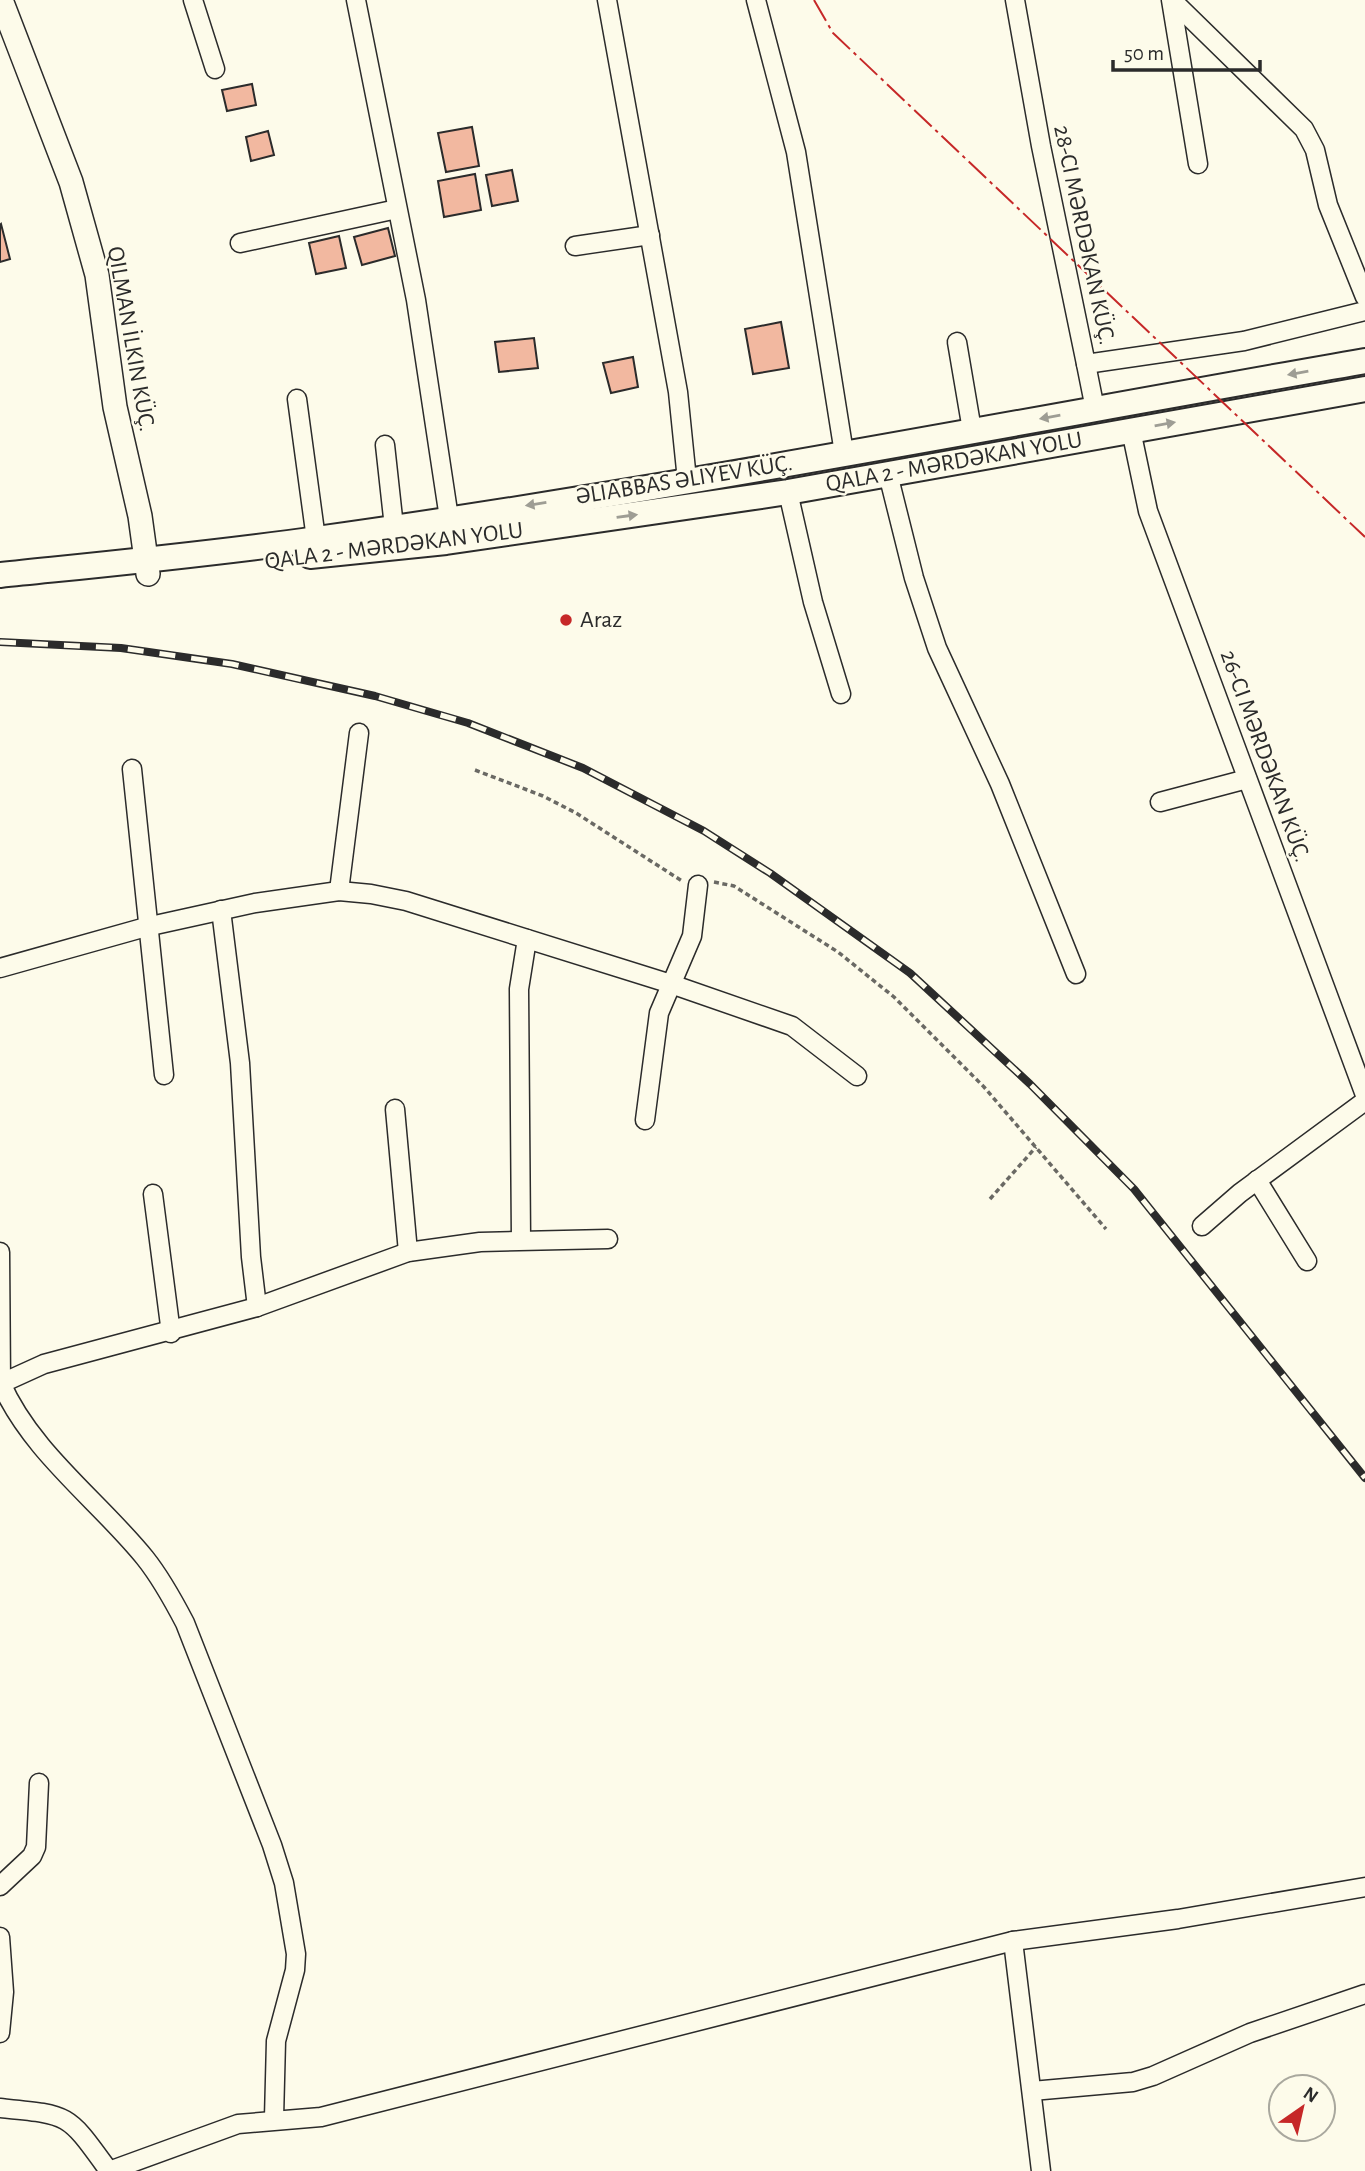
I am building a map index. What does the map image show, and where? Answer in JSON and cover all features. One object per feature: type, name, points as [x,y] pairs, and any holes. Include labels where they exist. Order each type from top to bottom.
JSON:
[{"type":"main road","name":"ƏLIABBAS ƏLIYEV KÜÇ.","points":[[0,575],[147,567],[687,480],[1365,361]]},
{"type":"main road","name":"QALA 2 - MƏRDƏKAN YOLU","points":[[0,590],[147,567],[446,542],[788,492],[1365,389]]},
{"type":"main road","points":[[1127,403],[1131,430]]},
{"type":"street","points":[[1,0],[71,182],[90,249],[102,298],[114,407],[140,516],[147,567]]},
{"type":"street","points":[[193,0],[215,69]]},
{"type":"street","points":[[356,0],[436,414],[449,517]]},
{"type":"street","points":[[607,0],[684,429],[687,480]]},
{"type":"street","points":[[756,0],[796,152],[844,453]]},
{"type":"street","name":"28-CI MƏRDƏKAN KÜÇ.","points":[[1015,0],[1041,146],[1086,364],[1244,341],[1365,311]]},
{"type":"street","points":[[1171,0],[1198,164]]},
{"type":"street","points":[[1171,0],[1304,129],[1315,150],[1328,205],[1365,297]]},
{"type":"street","points":[[240,243],[397,209]]},
{"type":"street","points":[[575,246],[650,235]]},
{"type":"street","points":[[957,342],[972,430]]},
{"type":"street","points":[[1086,364],[1095,408]]},
{"type":"street","points":[[297,399],[316,539]]},
{"type":"street","points":[[1131,430],[1148,511],[1365,1095]]},
{"type":"street","points":[[385,445],[394,527]]},
{"type":"street","points":[[888,474],[914,578],[937,648],[1000,785],[1076,974]]},
{"type":"street","points":[[788,492],[813,602],[841,694]]},
{"type":"street","points":[[339,891],[359,733]]},
{"type":"street","points":[[132,769],[146,927],[156,975],[164,1075]]},
{"type":"street","points":[[1160,802],[1247,779]]},
{"type":"street","points":[[645,1120],[659,1013],[692,936],[698,885]]},
{"type":"street","points":[[0,968],[146,927],[221,911],[339,891],[371,894],[406,901],[671,984],[792,1026],[857,1076]]},
{"type":"street","points":[[221,911],[240,1063],[251,1257],[257,1307]]},
{"type":"street","points":[[521,1240],[519,989],[527,939]]},
{"type":"street","points":[[1202,1226],[1257,1180],[1365,1101]]},
{"type":"street","points":[[396,1109],[408,1252]]},
{"type":"street","points":[[1257,1180],[1307,1261]]},
{"type":"street","points":[[153,1194],[171,1333]]},
{"type":"street","points":[[1,1384],[44,1364],[171,1333],[257,1307],[408,1252],[521,1240],[608,1239]]},
{"type":"street","points":[[0,1252],[1,1384],[20,1417],[61,1467],[146,1559],[169,1592],[185,1623],[272,1845],[284,1883],[296,1954],[295,1970],[276,2041],[274,2119]]},
{"type":"street","points":[[0,1885],[32,1856],[36,1847],[39,1783]]},
{"type":"street","points":[[0,2108],[63,2117],[79,2129],[109,2171],[238,2124],[321,2117],[1013,1941],[1178,1919],[1365,1887]]},
{"type":"street","points":[[0,1937],[4,1992],[0,2033]]},
{"type":"street","points":[[1013,1941],[1041,2171]]},
{"type":"street","points":[[1032,2091],[1133,2081],[1153,2076],[1250,2033],[1365,1994]]},
{"type":"path","points":[[475,770],[543,796],[682,881],[698,885],[722,882],[734,886],[838,952],[894,997],[984,1087],[1106,1228]]},
{"type":"path","points":[[990,1199],[1036,1147]]},
{"type":"building","points":[[252,84],[256,105],[227,111],[222,90]]},
{"type":"building","points":[[472,127],[479,166],[446,172],[438,133]]},
{"type":"building","points":[[268,131],[274,155],[251,161],[246,137]]},
{"type":"building","points":[[512,170],[518,201],[492,206],[486,175]]},
{"type":"building","points":[[475,174],[481,210],[444,217],[438,181]]},
{"type":"building","points":[[0,225],[10,259],[0,262]]},
{"type":"building","points":[[388,228],[395,256],[362,265],[354,237]]},
{"type":"building","points":[[339,236],[346,268],[316,274],[309,243]]},
{"type":"building","points":[[781,322],[789,368],[753,374],[745,329]]},
{"type":"building","points":[[534,338],[538,368],[499,372],[495,342]]},
{"type":"building","points":[[633,357],[638,387],[611,393],[603,363]]},
{"type":"railway","points":[[0,642],[121,648],[232,664],[375,696],[468,723],[583,768],[704,831],[770,873],[910,973],[1030,1084],[1134,1189],[1365,1478]]},
{"type":"power","points":[[814,0],[833,33],[1365,537]]},
{"type":"place","name":"Araz","points":[[566,620]]}]
